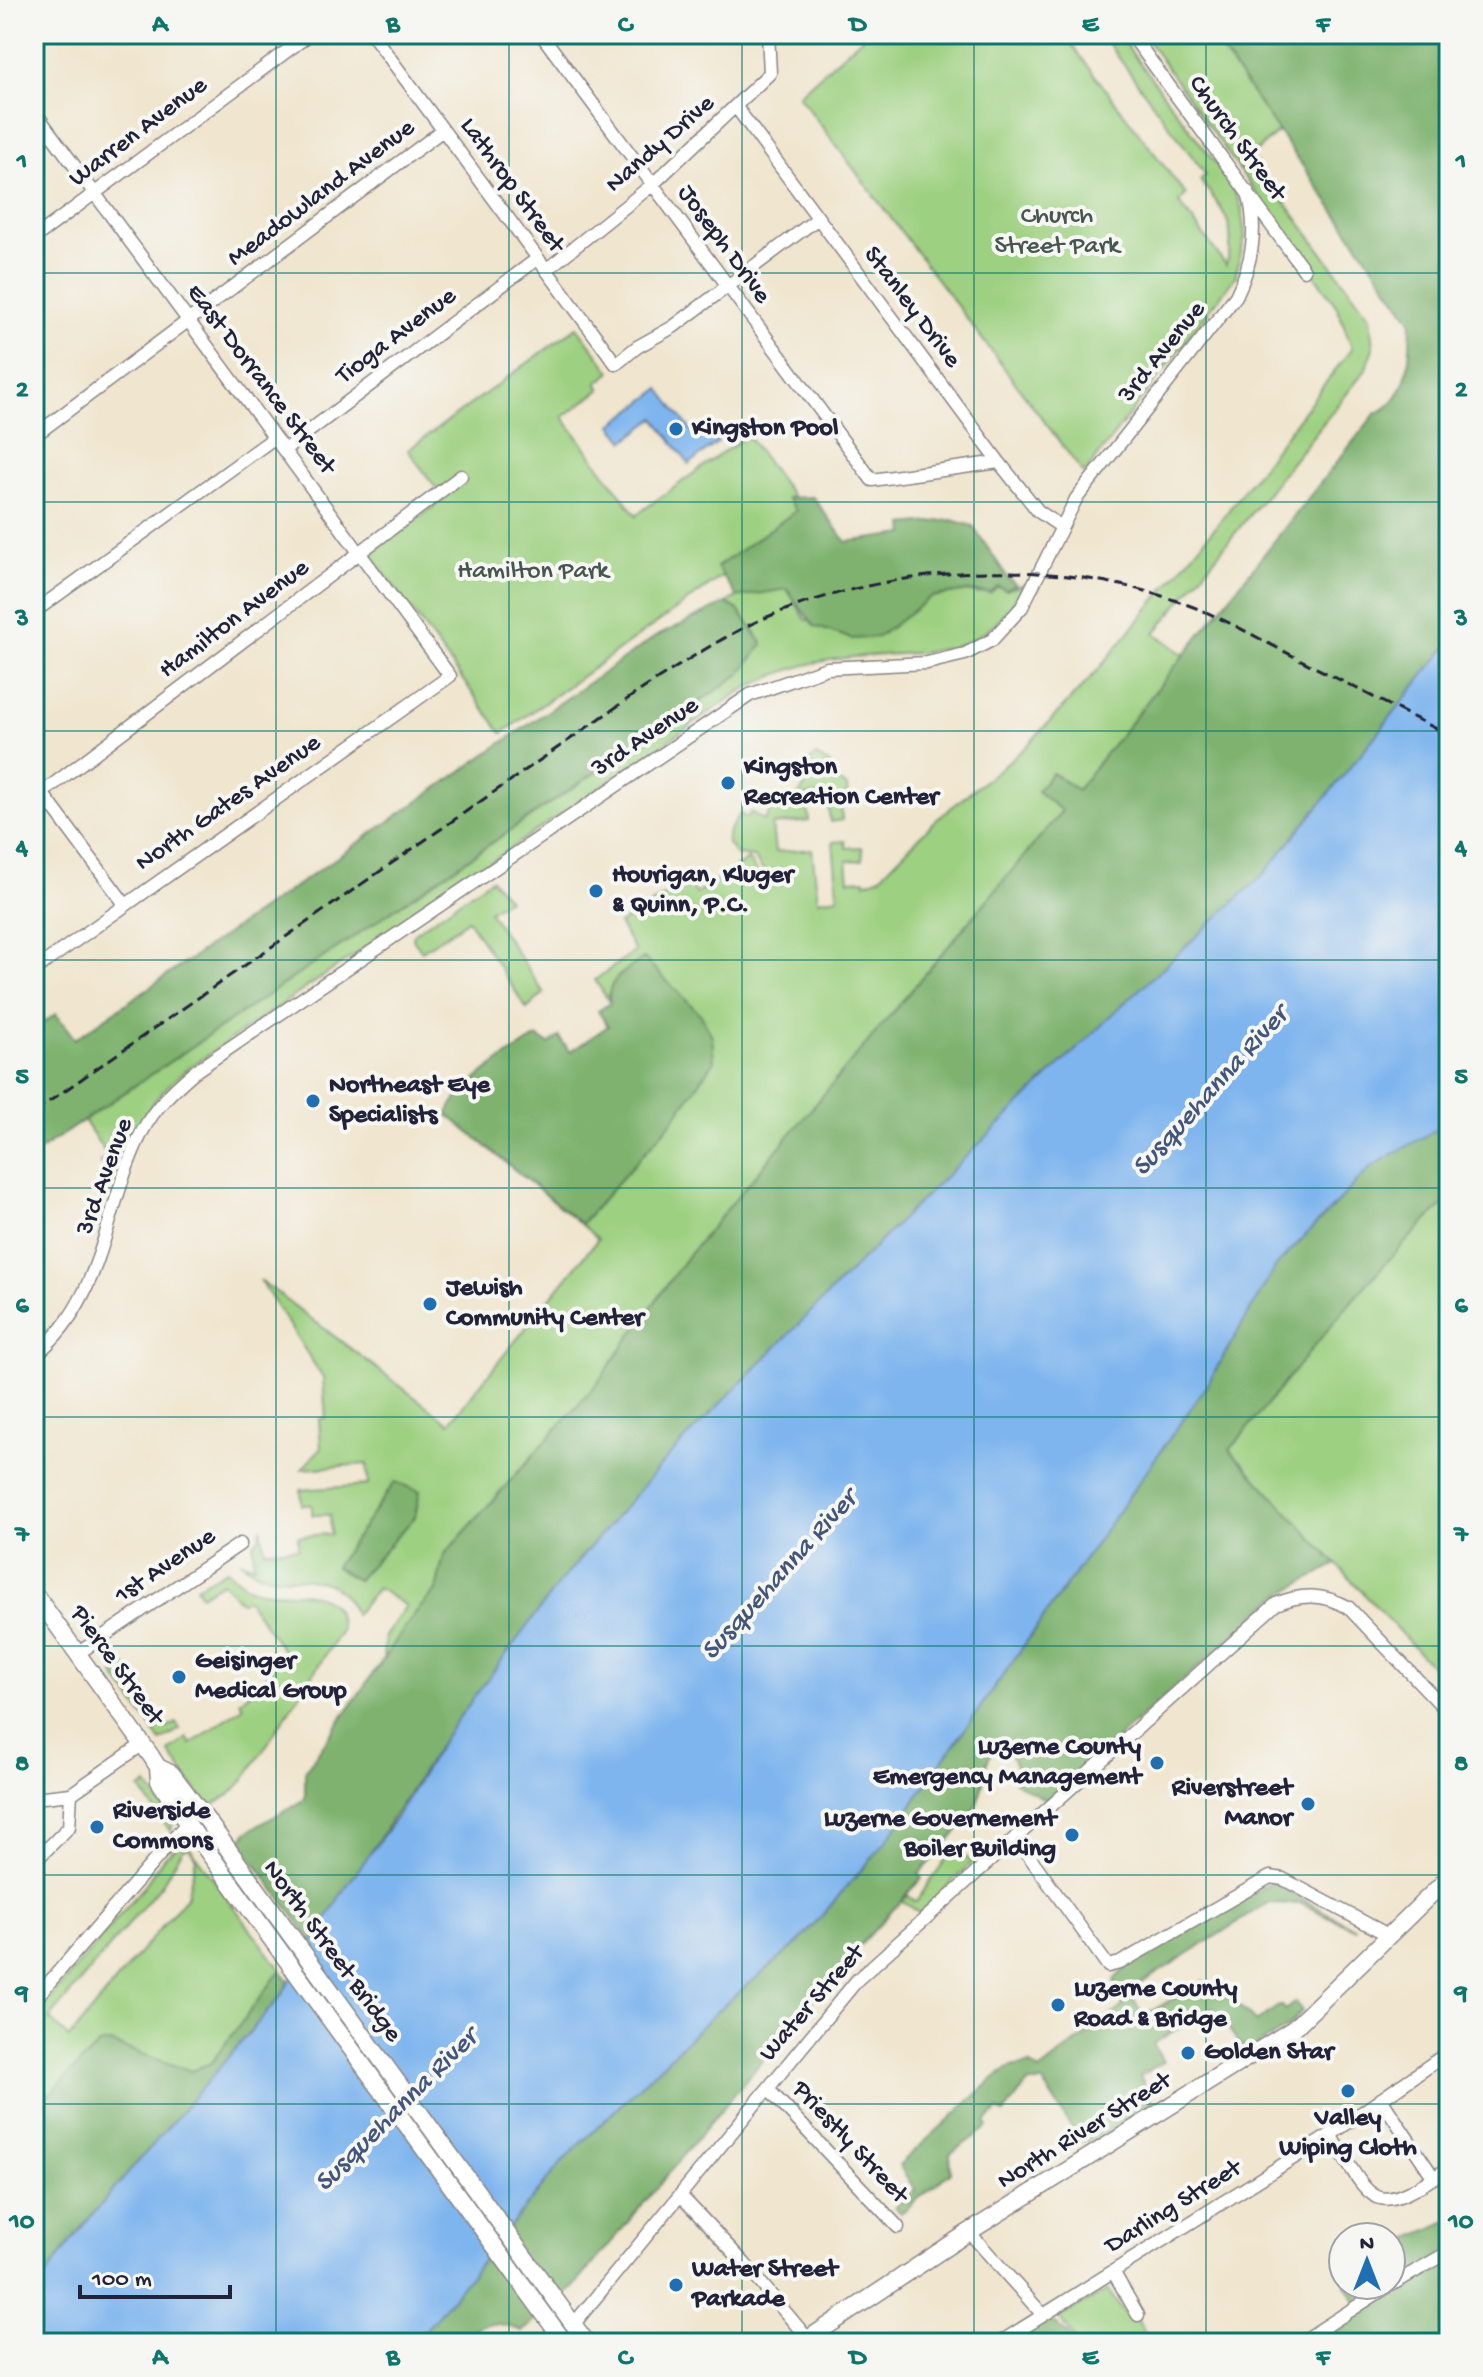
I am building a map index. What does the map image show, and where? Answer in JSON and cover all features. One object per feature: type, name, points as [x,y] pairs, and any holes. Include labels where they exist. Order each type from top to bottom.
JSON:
[{"type":"main road","name":"Pierce Street","points":[[34,1593],[143,1744],[158,1767],[159,1781],[187,1823],[206,1832]]},
{"type":"main road","name":"Pierce Street","points":[[158,1767],[172,1774],[206,1832]]},
{"type":"main road","name":"North Street Bridge","points":[[206,1832],[518,2264]]},
{"type":"main road","name":"North River Street","points":[[805,2341],[969,2232],[1260,2053],[1293,2029],[1449,1877]]},
{"type":"main road","points":[[518,2264],[587,2343]]},
{"type":"main road","points":[[518,2264],[565,2343]]},
{"type":"street","name":"Warren Avenue","points":[[34,238],[310,34]]},
{"type":"street","name":"Lathrop Street","points":[[372,34],[616,364],[726,287]]},
{"type":"street","name":"Joseph Drive","points":[[541,34],[872,480],[999,462]]},
{"type":"street","name":"Nandy Drive","points":[[546,270],[652,185],[770,73],[768,34]]},
{"type":"street","name":"Church Street","points":[[1131,34],[1304,270]]},
{"type":"street","name":"Stanley Drive","points":[[736,107],[999,462],[1038,511],[1060,526]]},
{"type":"street","name":"East Dorrance Street","points":[[34,111],[450,676]]},
{"type":"street","name":"Meadowland Avenue","points":[[34,436],[443,130]]},
{"type":"street","name":"3rd Avenue","points":[[34,1356],[66,1324],[90,1286],[128,1165],[143,1130],[165,1099],[194,1072],[750,695],[827,668],[951,658],[992,640],[1022,607],[1060,526],[1087,483],[1236,296],[1247,271],[1253,244],[1254,220],[1248,192]]},
{"type":"street","points":[[726,287],[817,219]]},
{"type":"street","name":"Tioga Avenue","points":[[284,450],[537,259]]},
{"type":"street","points":[[34,612],[274,438]]},
{"type":"street","name":"Hamilton Avenue","points":[[37,791],[362,553],[461,476]]},
{"type":"street","name":"North Gates Avenue","points":[[34,970],[124,903],[450,676]]},
{"type":"street","points":[[37,791],[124,903]]},
{"type":"street","name":"1st Avenue","points":[[77,1654],[240,1544]]},
{"type":"street","name":"Water Street","points":[[573,2325],[858,1979],[1017,1839],[1263,1613],[1290,1598],[1305,1595],[1333,1599],[1348,1607],[1449,1713]]},
{"type":"street","points":[[34,1798],[71,1794],[143,1744]]},
{"type":"street","points":[[34,1862],[69,1827],[71,1794]]},
{"type":"street","points":[[34,2000],[187,1823]]},
{"type":"street","points":[[1017,1839],[1108,1966],[1120,1963],[1270,1877],[1283,1879],[1390,1936]]},
{"type":"street","name":"Darling Street","points":[[999,2343],[1330,2135],[1449,2052]]},
{"type":"street","name":"Priestly Street","points":[[768,2089],[898,2227]]},
{"type":"street","points":[[1381,2099],[1434,2178]]},
{"type":"street","points":[[1330,2135],[1365,2189],[1378,2199],[1401,2198],[1449,2168]]},
{"type":"street","points":[[680,2195],[744,2263],[805,2341]]},
{"type":"street","points":[[969,2232],[1043,2315]]},
{"type":"street","points":[[1407,2276],[1449,2252]]},
{"type":"street","points":[[1114,2273],[1138,2315]]},
{"type":"street","points":[[1300,2343],[1366,2301]]},
{"type":"green space","name":"Church Street Park","points":[[866,34],[1086,34],[1072,45],[1186,195],[1179,202],[1226,265],[1230,251],[1230,229],[1222,210],[1200,180],[1206,175],[1101,34],[1118,34],[1229,181],[1241,206],[1245,237],[1235,277],[1084,474],[798,95]]},
{"type":"green space","points":[[1143,34],[1210,34],[1279,131],[1251,156],[1370,317],[1373,348],[1365,371],[1155,633],[1184,655],[1077,790],[1053,773],[1038,791],[1063,811],[686,1258],[596,1385],[444,1555],[436,1591],[383,1659],[385,1636],[406,1606],[377,1588],[355,1615],[344,1597],[332,1586],[317,1580],[256,1572],[242,1562],[254,1565],[253,1545],[260,1537],[261,1527],[265,1550],[298,1548],[298,1536],[331,1534],[330,1515],[312,1515],[312,1505],[302,1505],[301,1490],[368,1485],[367,1464],[302,1469],[321,1448],[319,1419],[326,1418],[323,1378],[260,1280],[449,1423],[598,1239],[581,1224],[670,1124],[714,1062],[701,1015],[691,1008],[608,994],[610,1003],[595,980],[635,951],[619,924],[687,882],[696,894],[748,859],[767,887],[772,884],[754,857],[736,855],[727,842],[729,831],[740,814],[747,818],[751,812],[764,821],[777,801],[789,809],[817,769],[808,762],[816,756],[830,764],[825,772],[847,787],[848,805],[841,806],[842,820],[830,822],[827,794],[807,796],[809,821],[772,825],[775,852],[812,849],[818,900],[838,897],[833,842],[845,841],[846,848],[862,847],[863,860],[847,861],[849,880],[865,879],[865,883],[880,877],[936,820],[1025,748],[1098,670],[1221,520],[1352,348],[1337,307]],"holes":[[[395,1483],[358,1580],[335,1567]]]},
{"type":"green space","points":[[1210,34],[1449,34],[1449,644],[1265,873],[911,1210],[667,1458],[560,1582],[446,1735],[313,1942],[239,1841],[247,1832],[305,1799],[305,1771],[416,1612],[436,1591],[444,1555],[596,1385],[686,1258],[1062,811],[1037,791],[1052,773],[1077,790],[1375,414],[1387,407],[1402,386],[1409,360],[1411,320]]},
{"type":"green space","name":"Hamilton Park","points":[[577,327],[611,372],[597,383],[601,389],[563,417],[636,515],[747,435],[807,516],[502,733],[370,554],[444,499],[408,450]]},
{"type":"green space","points":[[813,497],[846,542],[905,534],[904,525],[952,520],[973,526],[1016,585],[1006,590],[998,586],[990,593],[968,591],[931,597],[878,637],[852,639],[814,626],[787,589],[737,597],[717,567],[796,511],[787,498]]},
{"type":"green space","points":[[1025,584],[1007,611],[987,630],[966,642],[920,653],[811,664],[774,676],[738,693],[186,1070],[144,1116],[118,1172],[111,1175],[100,1162],[108,1157],[84,1120],[740,674],[757,634],[737,609],[726,603],[737,597],[787,589],[806,620],[901,619],[930,597],[968,591],[978,594],[998,586],[1006,590]]},
{"type":"green space","points":[[726,603],[737,609],[763,644],[740,674],[34,1154],[34,1067],[37,1065],[34,1059],[34,1029],[56,1014],[75,1039],[655,637]]},
{"type":"green space","points":[[491,879],[508,899],[489,911],[544,993],[527,1009],[468,920],[422,951],[413,939],[414,933]]},
{"type":"green space","points":[[644,958],[701,1015],[712,1036],[714,1062],[670,1124],[581,1224],[448,1115],[472,1082],[537,1037],[549,1044],[559,1037],[570,1052],[608,1026],[598,1011],[610,1003],[609,995],[614,982]]},
{"type":"green space","points":[[1449,1122],[1449,1200],[1362,1289],[1230,1450],[1336,1564],[1277,1597],[1051,1797],[1044,1799],[1015,1782],[1016,1766],[1009,1750],[1000,1746],[994,1750],[987,1762],[981,1794],[974,1809],[919,1874],[922,1878],[835,1973],[574,2287],[522,2332],[503,2325],[487,2324],[472,2330],[457,2343],[415,2343],[563,2161],[719,2009],[798,1943],[885,1843],[1207,1385],[1276,1266],[1371,1167]]},
{"type":"green space","points":[[1449,1200],[1449,1685],[1230,1450],[1362,1289]]},
{"type":"green space","points":[[395,1482],[420,1491],[415,1517],[357,1580],[335,1567]]},
{"type":"green space","points":[[227,1570],[253,1589],[320,1597],[330,1603],[338,1614],[341,1631],[244,1780],[230,1795],[208,1807],[169,1752],[187,1738],[191,1744],[243,1707],[240,1701],[259,1685],[284,1652],[247,1599],[241,1602],[222,1582],[201,1595],[196,1587]]},
{"type":"green space","points":[[127,1666],[167,1728],[176,1723],[180,1729],[161,1741],[114,1675]]},
{"type":"green space","points":[[147,1785],[173,1822],[171,1832],[140,1789]]},
{"type":"green space","points":[[185,1841],[281,1970],[211,2063],[199,2070],[34,2110],[34,2018],[145,1885],[163,1858]],"holes":[[[189,1847],[196,1858],[187,1896],[69,2038],[49,2019],[162,1884],[183,1849]]]},
{"type":"green space","points":[[953,1849],[972,1862],[920,1913],[901,1900],[908,1896],[916,1902]]},
{"type":"green space","points":[[1272,1882],[1356,1929],[1302,1904],[1268,1903],[1129,1991],[1143,2016],[1203,1981],[1218,1986],[1256,2022],[1280,2005],[1285,2010],[1295,2002],[1302,2011],[1288,2027],[1246,2052],[1212,2007],[1153,2044],[1163,2062],[1140,2076],[1154,2104],[1094,2141],[1080,2141],[1043,2083],[1028,2083],[1004,2113],[998,2110],[986,2122],[988,2127],[950,2154],[951,2172],[901,2213],[895,2207],[915,2190],[899,2165],[996,2077],[1011,2067],[1029,2064],[1039,2071],[1123,2006],[1114,1980],[1128,1965]]},
{"type":"green space","points":[[281,1970],[289,1982],[281,1996],[80,2229],[34,2292],[34,2110],[98,2045],[111,2043],[191,2071],[211,2063]]},
{"type":"green space","points":[[1449,2220],[1449,2343],[1308,2343],[1361,2309],[1356,2301],[1407,2301],[1407,2240]]},
{"type":"green space","points":[[1108,2290],[1125,2315],[1132,2312],[1152,2343],[1078,2343],[1059,2317]]},
{"type":"green space","points":[[1049,2318],[1077,2343],[1010,2343]]},
{"type":"green space","points":[[473,2328],[485,2338],[503,2338],[509,2343],[459,2343]]},
{"type":"water","name":"Kingston Pool","points":[[660,389],[693,433],[704,424],[718,442],[689,464],[655,418],[625,441],[612,425]]},
{"type":"water","name":"Susquehanna River","points":[[1449,644],[1449,1122],[1371,1167],[1276,1266],[1207,1385],[885,1843],[798,1943],[719,2009],[563,2161],[415,2343],[34,2343],[34,2292],[80,2229],[281,1996],[343,1891],[395,1819],[446,1735],[560,1582],[667,1458],[911,1210],[1115,1012],[1265,873]]},
{"type":"railway","points":[[34,1112],[635,694],[728,636],[811,601],[918,577],[973,572],[1083,578],[1136,589],[1216,617],[1449,735]]},
{"type":"place","name":"Kingston Pool","points":[[676,429]]},
{"type":"place","name":"Kingston Recreation Center","points":[[728,783]]},
{"type":"place","name":"Hourigan, Kluger & Quinn, P.C.","points":[[596,891]]},
{"type":"place","name":"Northeast Eye Specialists","points":[[313,1101]]},
{"type":"place","name":"Jewish Community Center","points":[[430,1304]]},
{"type":"place","name":"Geisinger Medical Group","points":[[179,1677]]},
{"type":"place","name":"Luzerne County Emergency Management","points":[[1157,1763]]},
{"type":"place","name":"Riverstreet Manor","points":[[1308,1804]]},
{"type":"place","name":"Riverside Commons","points":[[97,1827]]},
{"type":"place","name":"Luzerne Governement Boiler Building","points":[[1072,1835]]},
{"type":"place","name":"Luzerne County Road & Bridge","points":[[1058,2005]]},
{"type":"place","name":"Golden Star","points":[[1188,2053]]},
{"type":"place","name":"Valley Wiping Cloth","points":[[1348,2091]]},
{"type":"place","name":"Water Street Parkade","points":[[676,2285]]}]
